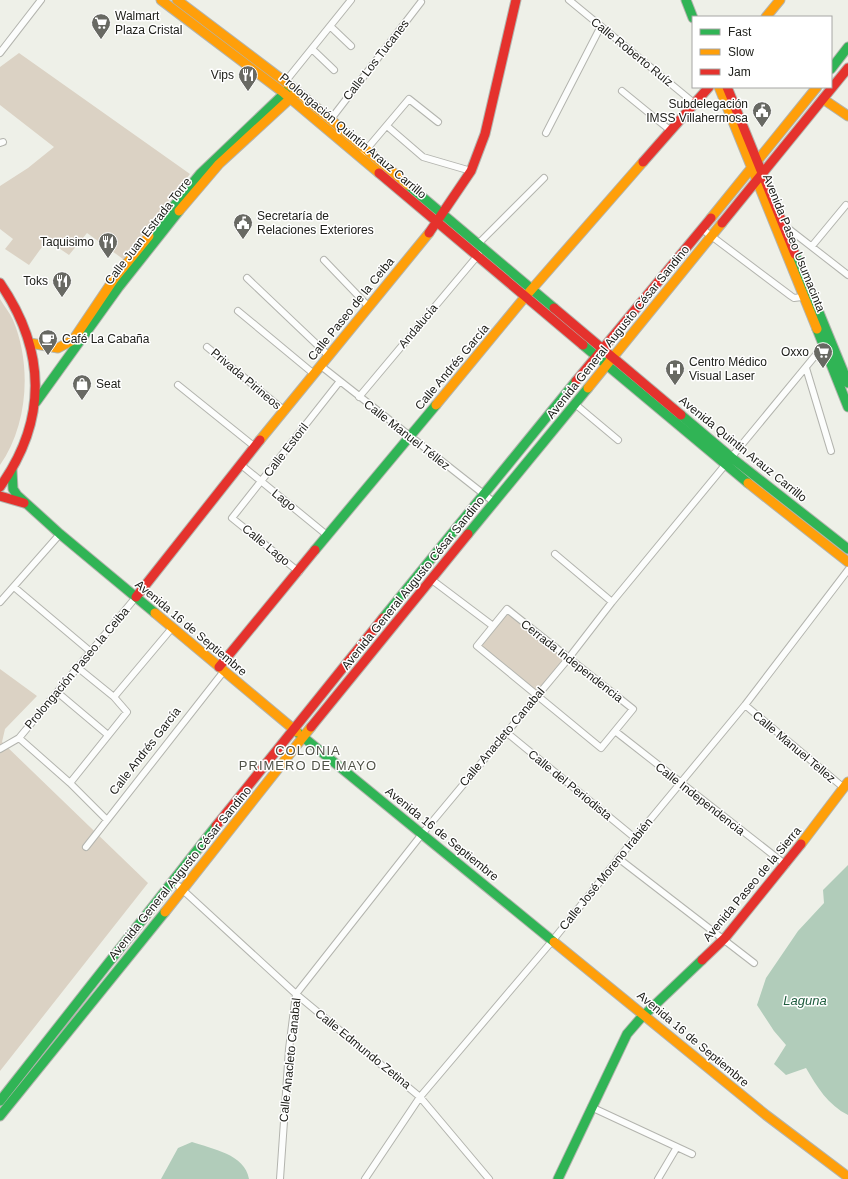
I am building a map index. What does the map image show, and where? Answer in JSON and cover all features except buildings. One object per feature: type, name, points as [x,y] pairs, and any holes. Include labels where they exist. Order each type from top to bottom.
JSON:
[{"type":"main road","name":"Prolongación Quintín Arauz Carrillo","points":[[161,0],[288,96],[596,356]]},
{"type":"main road","name":"Prolongación Quintín Arauz Carrillo","points":[[177,0],[292,87],[533,289]]},
{"type":"main road","name":"Calle Paseo de la Ceiba","points":[[136,597],[240,464],[285,411],[437,223],[471,171],[485,134],[516,0]]},
{"type":"main road","points":[[686,0],[692,16]]},
{"type":"main road","points":[[693,0],[700,16]]},
{"type":"main road","points":[[767,16],[780,0]]},
{"type":"main road","points":[[832,68],[848,47]]},
{"type":"main road","points":[[236,57],[242,49]]},
{"type":"main road","name":"Avenida General Augusto César Sandino","points":[[832,88],[848,68]]},
{"type":"main road","name":"Calle Juan Estrada Torre","points":[[36,402],[106,298],[119,273],[200,174],[288,96],[292,87]]},
{"type":"main road","name":"Calle Andrés García","points":[[222,669],[328,536],[525,297],[708,88]]},
{"type":"main road","name":"Avenida Paseo Usumacinta","points":[[719,88],[802,297],[848,383]]},
{"type":"main road","name":"Avenida Paseo Usumacinta","points":[[727,88],[784,225],[827,343],[848,407]]},
{"type":"main road","name":"Avenida General Augusto César Sandino","points":[[0,1101],[293,729],[596,356],[751,170],[816,88]]},
{"type":"main road","name":"Avenida General Augusto César Sandino","points":[[0,1116],[303,737],[607,366],[832,88]]},
{"type":"main road","points":[[823,99],[848,116]]},
{"type":"main road","points":[[0,283],[17,308],[30,343],[33,354],[36,402],[28,437],[12,470],[0,487]]},
{"type":"main road","name":"Avenida Quintin Arauz Carrillo","points":[[533,289],[732,458],[848,549]]},
{"type":"main road","name":"Calle Juan Estrada Torre","points":[[30,343],[53,348],[66,346],[73,340],[106,298]]},
{"type":"main road","name":"Avenida Quintin Arauz Carrillo","points":[[596,356],[726,465],[848,562]]},
{"type":"main road","name":"Avenida 16 de Septiembre","points":[[12,470],[13,489],[25,504],[60,534],[293,729],[766,1115],[848,1177]]},
{"type":"main road","name":"Avenida 16 de Septiembre","points":[[0,496],[25,504]]},
{"type":"main road","name":"Avenida Paseo de la Sierra","points":[[558,1179],[623,1040],[644,1015],[725,938],[786,866],[846,785]]},
{"type":"street","points":[[0,52],[41,0]]},
{"type":"street","points":[[292,87],[312,49],[351,0]]},
{"type":"street","name":"Calle Roberto Ruíz","points":[[568,0],[694,103]]},
{"type":"street","name":"Calle Los Tucanes","points":[[330,119],[421,2]]},
{"type":"street","points":[[330,26],[351,46]]},
{"type":"street","points":[[546,133],[601,26]]},
{"type":"street","points":[[312,49],[334,70]]},
{"type":"street","points":[[622,91],[671,131]]},
{"type":"street","points":[[360,157],[409,99],[438,122]]},
{"type":"street","points":[[386,126],[422,157],[471,171]]},
{"type":"street","name":"Andalucía","points":[[359,396],[477,256],[482,245],[544,178]]},
{"type":"street","points":[[812,246],[846,205]]},
{"type":"street","points":[[784,225],[848,275]]},
{"type":"street","points":[[702,229],[791,296],[794,298],[802,297]]},
{"type":"street","points":[[324,260],[369,307]]},
{"type":"street","points":[[247,278],[329,356]]},
{"type":"street","points":[[238,311],[314,374]]},
{"type":"street","name":"Calle Anacleto Canabal","points":[[280,1179],[289,1049],[296,994],[422,834],[568,659],[612,602],[827,343]]},
{"type":"street","name":"Privada Pirineos","points":[[207,347],[285,411]]},
{"type":"street","name":"Calle Manuel Téllez","points":[[321,366],[495,503]]},
{"type":"street","points":[[806,368],[831,451]]},
{"type":"street","name":"Calle Estoril","points":[[232,518],[340,381]]},
{"type":"street","points":[[178,385],[255,447]]},
{"type":"street","points":[[575,404],[618,440]]},
{"type":"street","name":"Lago","points":[[240,464],[328,536]]},
{"type":"street","name":"Calle Lago","points":[[232,518],[299,572]]},
{"type":"street","points":[[0,602],[60,534]]},
{"type":"street","points":[[555,554],[612,602]]},
{"type":"street","name":"Calle José Moreno Irabién","points":[[366,1177],[420,1097],[553,940],[634,838],[745,705],[848,570]]},
{"type":"street","points":[[432,580],[493,626],[477,646],[538,694],[601,748],[615,731]]},
{"type":"street","points":[[14,587],[90,652]]},
{"type":"street","name":"Prolongación Paseo la Ceiba","points":[[19,738],[136,597]]},
{"type":"street","name":"Cerrada Independencia","points":[[493,626],[507,609],[568,659],[633,709],[615,731]]},
{"type":"street","points":[[114,697],[172,628]]},
{"type":"street","points":[[70,783],[127,712],[114,697],[77,667]]},
{"type":"street","name":"Calle Andrés García","points":[[86,847],[222,669]]},
{"type":"street","points":[[57,692],[108,735]]},
{"type":"street","name":"Calle Manuel Tellez","points":[[745,705],[846,785]]},
{"type":"street","name":"Calle Independencia","points":[[615,731],[786,866]]},
{"type":"street","name":"Calle del Periodista","points":[[506,732],[634,838]]},
{"type":"street","points":[[0,749],[19,738],[70,783],[107,820]]},
{"type":"street","points":[[618,858],[725,938],[754,963]]},
{"type":"street","name":"Calle Edmundo Zetina","points":[[173,881],[296,994],[420,1097],[489,1179]]},
{"type":"street","points":[[591,1107],[692,1154]]},
{"type":"street","points":[[658,1179],[677,1147]]},
{"type":"street","points":[[366,1177],[374,1179]]},
{"type":"shaded area","points":[[19,53],[190,174],[123,259],[87,233],[69,255],[47,240],[29,265],[5,249],[13,239],[0,229],[0,186],[28,168],[54,147],[0,105],[0,67]]},
{"type":"shaded area","points":[[0,299],[12,317],[19,338],[25,375],[24,394],[17,432],[0,465]]},
{"type":"shaded area","points":[[507,609],[568,659],[538,694],[477,646]]},
{"type":"shaded area","points":[[0,669],[37,696],[5,729],[2,742],[148,883],[0,1071]]},
{"type":"water","name":"Laguna","points":[[848,865],[848,1115],[829,1101],[819,1089],[806,1068],[786,1075],[774,1064],[786,1045],[774,1031],[757,1005],[766,978],[798,931],[824,903],[823,890]]},
{"type":"water","points":[[192,1142],[218,1150],[234,1158],[246,1171],[249,1179],[161,1179],[178,1148]]},
{"type":"traffic: fast","points":[[686,0],[692,16]]},
{"type":"traffic: fast","points":[[832,68],[848,47]]},
{"type":"traffic: fast","points":[[149,236],[200,174],[288,90]]},
{"type":"traffic: fast","points":[[408,185],[554,308]]},
{"type":"traffic: fast","points":[[36,402],[118,288],[179,211]]},
{"type":"traffic: fast","points":[[795,254],[848,383]]},
{"type":"traffic: fast","points":[[817,329],[848,407]]},
{"type":"traffic: fast","points":[[583,345],[748,483]]},
{"type":"traffic: fast","points":[[383,618],[576,381]]},
{"type":"traffic: fast","points":[[468,534],[588,388]]},
{"type":"traffic: fast","points":[[315,550],[436,405]]},
{"type":"traffic: fast","points":[[681,415],[732,458],[848,549]]},
{"type":"traffic: fast","points":[[12,470],[13,489],[17,495],[60,534],[155,613]]},
{"type":"traffic: fast","points":[[297,732],[554,942]]},
{"type":"traffic: fast","points":[[0,1101],[216,826]]},
{"type":"traffic: fast","points":[[0,1116],[165,912]]},
{"type":"traffic: fast","points":[[558,1179],[627,1034],[640,1019],[702,960]]},
{"type":"traffic: slow","points":[[161,0],[284,93],[379,173]]},
{"type":"traffic: slow","points":[[177,0],[292,87],[408,185]]},
{"type":"traffic: slow","points":[[767,16],[780,0]]},
{"type":"traffic: slow","points":[[719,88],[817,329]]},
{"type":"traffic: slow","points":[[711,218],[816,88]]},
{"type":"traffic: slow","points":[[179,211],[219,164],[294,95]]},
{"type":"traffic: slow","points":[[823,99],[848,116]]},
{"type":"traffic: slow","points":[[436,405],[525,297],[643,162]]},
{"type":"traffic: slow","points":[[588,388],[722,223]]},
{"type":"traffic: slow","points":[[260,440],[429,233]]},
{"type":"traffic: slow","points":[[30,343],[58,348],[73,340],[114,279],[149,236]]},
{"type":"traffic: slow","points":[[748,483],[848,562]]},
{"type":"traffic: slow","points":[[155,613],[297,732]]},
{"type":"traffic: slow","points":[[165,912],[311,727]]},
{"type":"traffic: slow","points":[[801,844],[848,782]]},
{"type":"traffic: slow","points":[[554,942],[766,1115],[848,1177]]},
{"type":"traffic: jam","points":[[429,233],[471,171],[485,134],[516,0]]},
{"type":"traffic: jam","points":[[832,88],[848,68]]},
{"type":"traffic: jam","points":[[643,162],[708,88]]},
{"type":"traffic: jam","points":[[727,88],[795,254]]},
{"type":"traffic: jam","points":[[722,223],[832,88]]},
{"type":"traffic: jam","points":[[379,173],[583,345]]},
{"type":"traffic: jam","points":[[576,381],[711,218]]},
{"type":"traffic: jam","points":[[0,283],[15,308],[26,334],[33,359],[35,385],[33,411],[27,436],[16,462],[0,487]]},
{"type":"traffic: jam","points":[[554,308],[681,415]]},
{"type":"traffic: jam","points":[[136,597],[260,440]]},
{"type":"traffic: jam","points":[[0,496],[24,503]]},
{"type":"traffic: jam","points":[[311,727],[468,534]]},
{"type":"traffic: jam","points":[[219,667],[315,550]]},
{"type":"traffic: jam","points":[[216,826],[383,618]]},
{"type":"traffic: jam","points":[[702,960],[725,938],[801,844]]},
{"type":"place","name":"Walmart Plaza Cristal","points":[[101,40]]},
{"type":"place","name":"Vips","points":[[248,92]]},
{"type":"place","name":"Subdelegación IMSS Villahermosa","points":[[762,128]]},
{"type":"place","name":"Secretaría de Relaciones Exteriores","points":[[243,240]]},
{"type":"place","name":"Taquisimo","points":[[108,259]]},
{"type":"place","name":"Toks","points":[[62,298]]},
{"type":"place","name":"Café La Cabaña","points":[[48,356]]},
{"type":"place","name":"Oxxo","points":[[823,369]]},
{"type":"place","name":"Centro Médico Visual Laser","points":[[675,386]]},
{"type":"place","name":"Seat","points":[[82,401]]},
{"type":"district","name":"COLONIA PRIMERO DE MAYO","points":[[308,758]]}]
